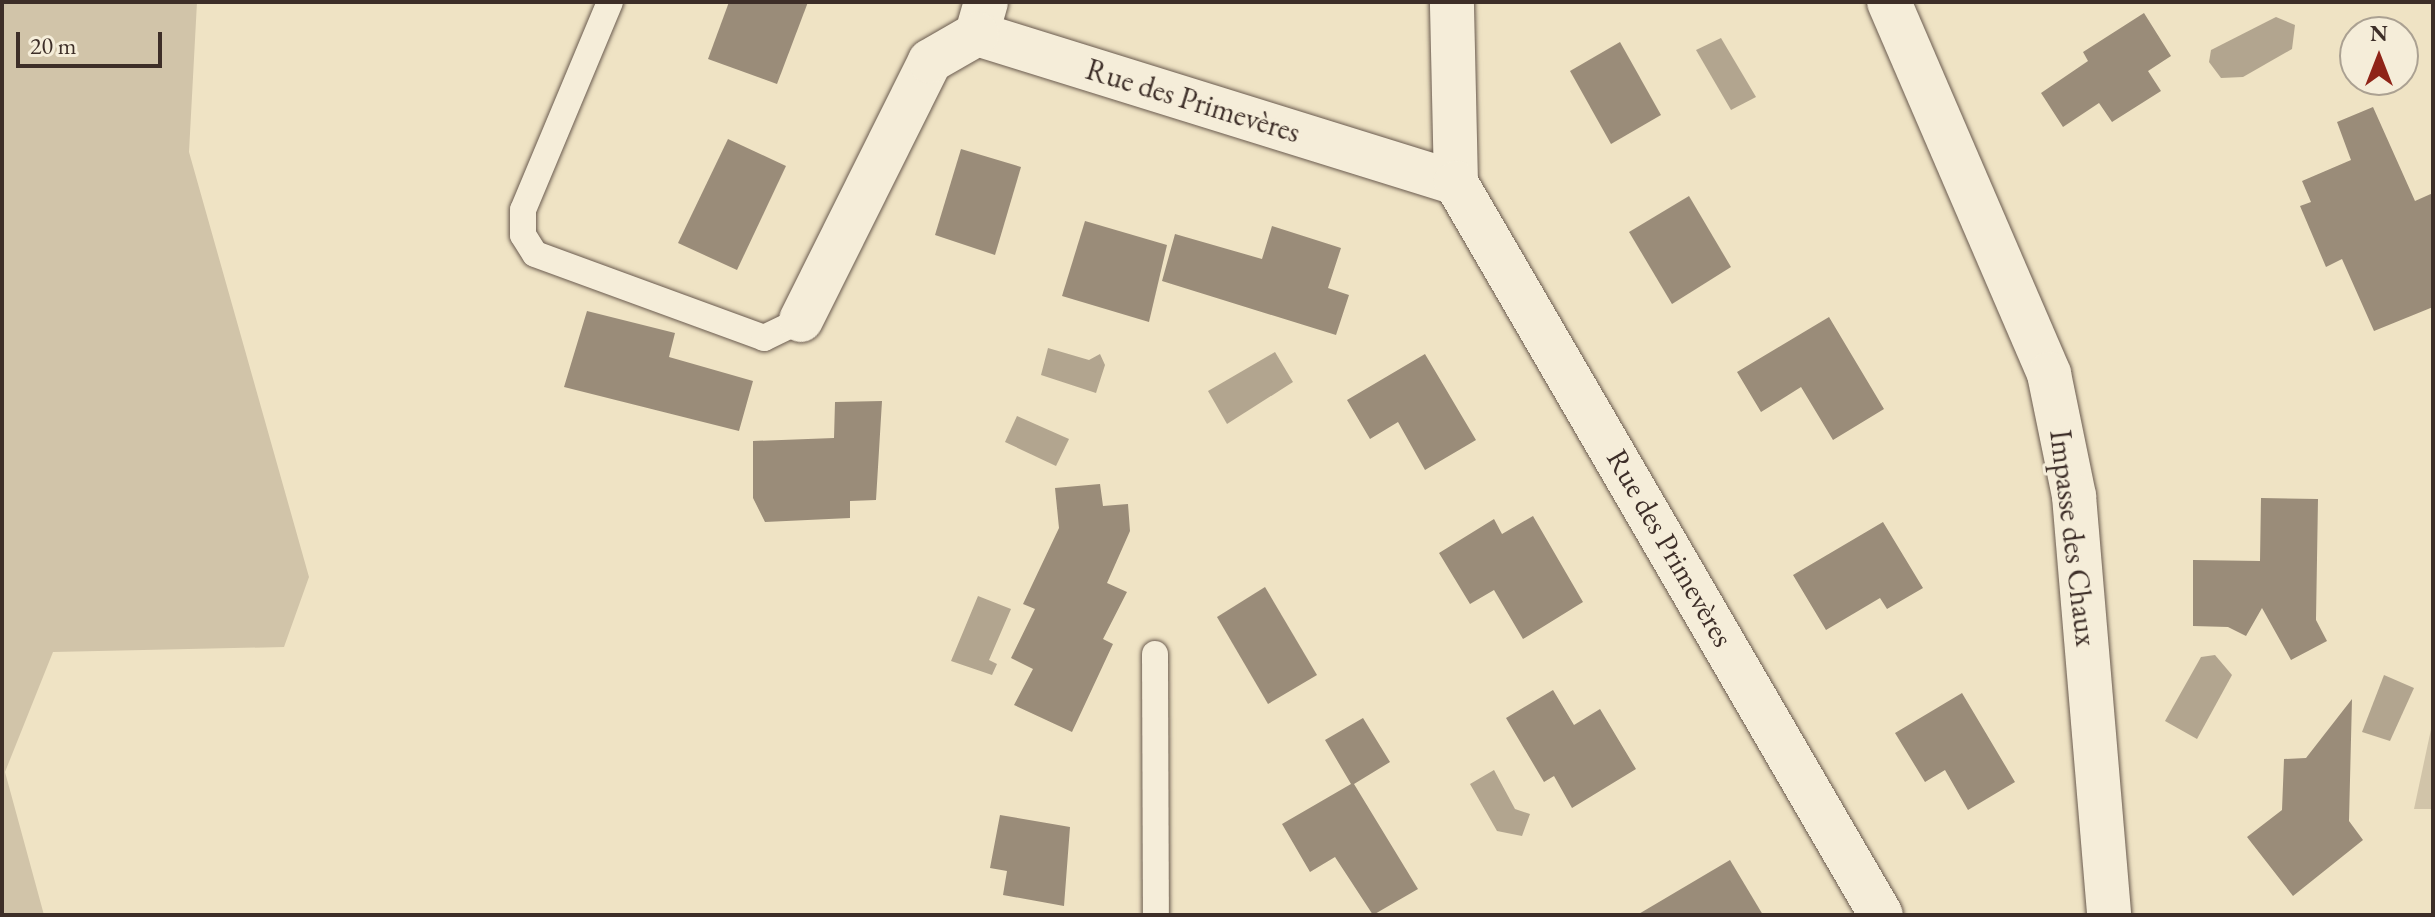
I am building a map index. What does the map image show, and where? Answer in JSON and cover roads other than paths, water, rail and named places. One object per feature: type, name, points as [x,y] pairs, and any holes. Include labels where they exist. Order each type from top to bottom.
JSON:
[{"type":"street","name":"Rue des Primevères","points":[[1452,2],[1456,183],[1881,915]]},
{"type":"street","name":"Impasse des Chaux","points":[[1889,2],[2049,374],[2074,496],[2109,915]]},
{"type":"street","name":"Rue des Primevères","points":[[801,320],[930,61],[981,18],[1456,183]]},
{"type":"lane","points":[[610,2],[523,210],[523,235],[535,254],[764,338],[801,320]]},
{"type":"lane","points":[[1155,654],[1156,915]]}]
